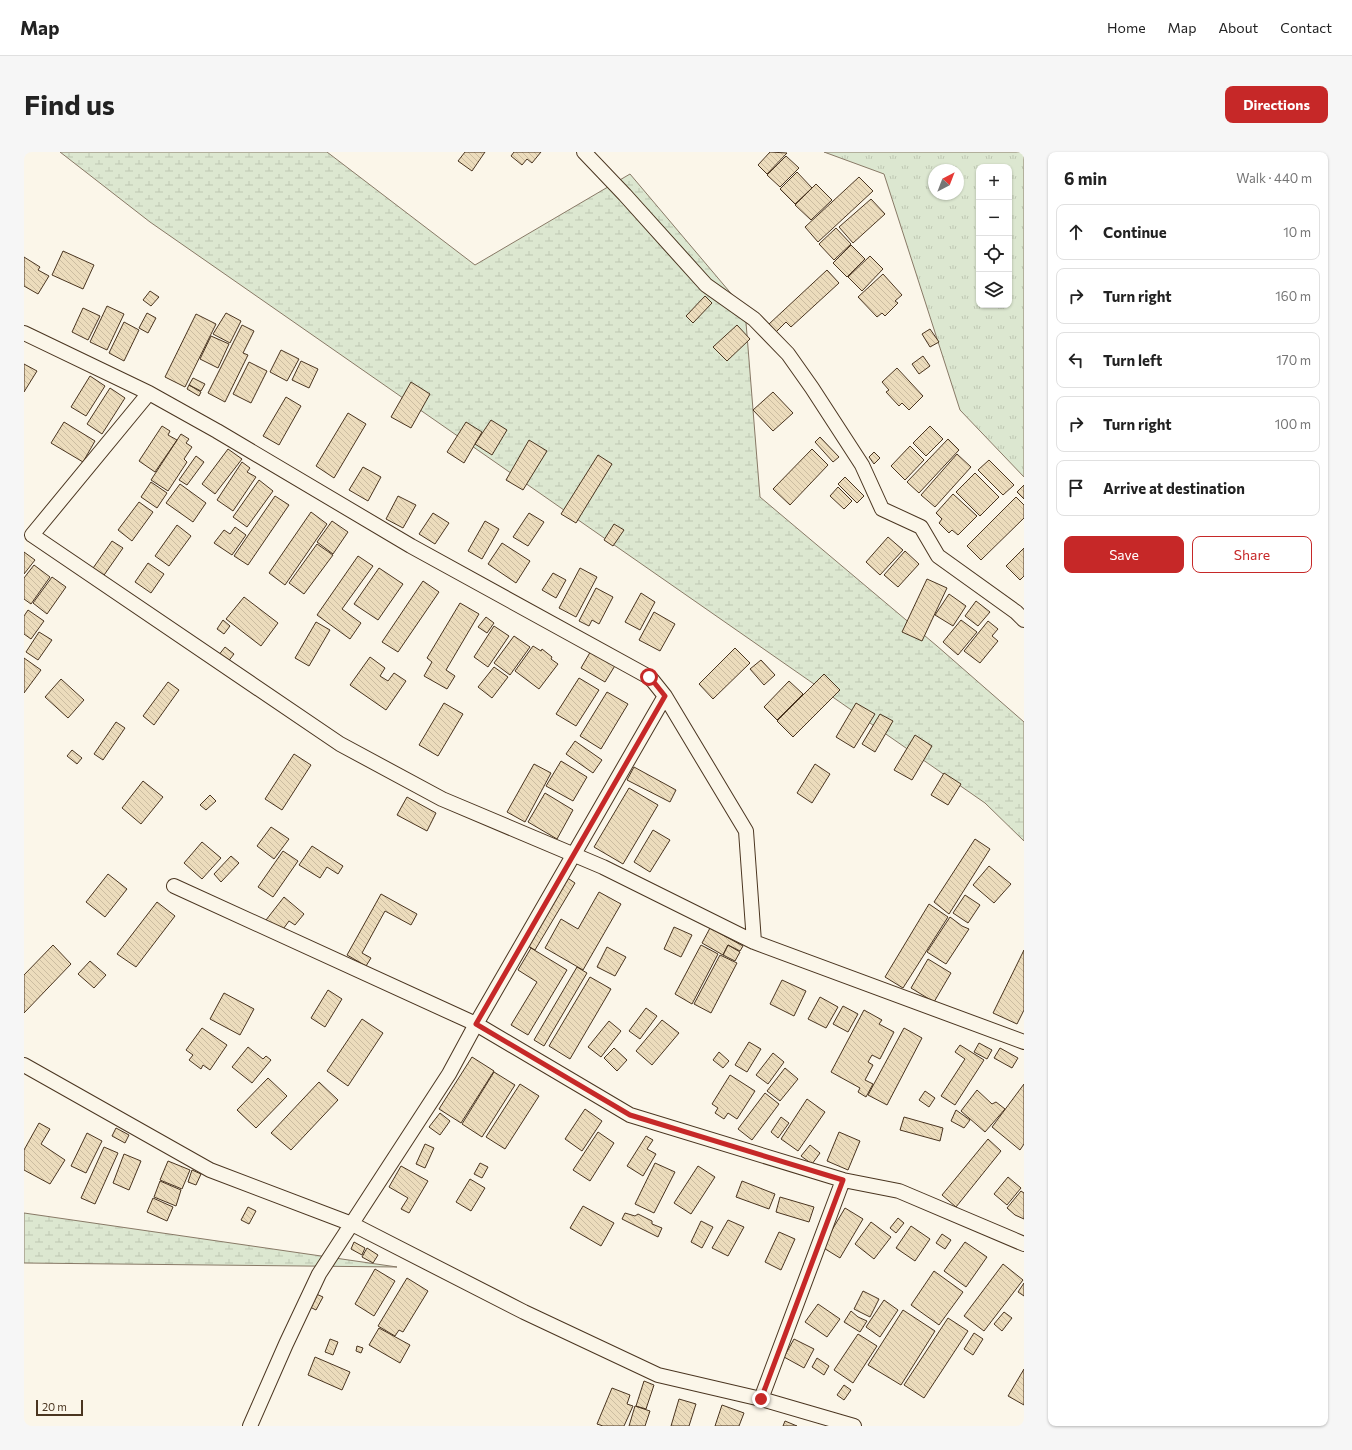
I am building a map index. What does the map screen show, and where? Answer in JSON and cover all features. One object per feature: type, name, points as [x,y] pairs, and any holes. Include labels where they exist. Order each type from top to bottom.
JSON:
[{"type":"street","points":[[584,152],[706,285],[754,319],[788,354],[812,388],[862,466],[882,509],[921,527],[938,556],[1016,612],[1024,620]]},
{"type":"street","points":[[24,333],[149,393],[224,435],[411,546],[649,677],[665,696],[746,831],[754,942]]},
{"type":"street","points":[[149,393],[32,535],[340,744],[442,799],[603,867],[754,942],[1024,1042]]},
{"type":"street","points":[[250,1426],[319,1274],[449,1074],[476,1024],[665,696]]},
{"type":"street","points":[[174,886],[476,1024],[630,1115],[843,1180],[899,1191],[1024,1244]]},
{"type":"street","points":[[24,1065],[210,1170],[352,1224],[524,1312],[658,1375],[761,1399],[854,1426]]},
{"type":"street","points":[[761,1399],[843,1180]]},
{"type":"green space","points":[[60,152],[327,152],[475,265],[630,174],[745,310],[760,497],[937,646],[1024,722],[1024,841],[985,803],[150,222]]},
{"type":"green space","points":[[824,152],[1024,152],[1024,477],[960,410],[884,174]]},
{"type":"green space","points":[[24,1213],[397,1267],[24,1263]]},
{"type":"building","points":[[465,152],[485,152],[472,171],[458,161]]},
{"type":"building","points":[[514,152],[541,152],[532,163],[527,159],[522,165],[511,156]]},
{"type":"building","points":[[770,152],[787,153],[767,174],[758,165]]},
{"type":"building","points":[[786,156],[799,168],[780,187],[767,175]]},
{"type":"building","points":[[797,172],[812,188],[795,204],[780,189]]},
{"type":"building","points":[[859,177],[873,191],[818,242],[805,227]]},
{"type":"building","points":[[816,184],[832,200],[811,220],[795,205]]},
{"type":"building","points":[[871,199],[885,214],[853,243],[839,227]]},
{"type":"building","points":[[836,228],[851,244],[834,260],[819,244]]},
{"type":"building","points":[[851,245],[865,259],[847,277],[833,263]]},
{"type":"building","points":[[63,251],[94,265],[83,289],[52,275]]},
{"type":"building","points":[[870,256],[883,269],[862,291],[848,277]]},
{"type":"building","points":[[24,257],[40,267],[38,270],[49,276],[38,294],[24,286]]},
{"type":"building","points":[[827,270],[839,283],[791,327],[786,322],[776,332],[769,324]]},
{"type":"building","points":[[883,274],[902,295],[895,301],[898,303],[885,316],[882,313],[877,317],[858,297]]},
{"type":"building","points":[[150,291],[159,297],[151,306],[143,300]]},
{"type":"building","points":[[705,296],[712,303],[693,323],[686,316]]},
{"type":"building","points":[[107,306],[124,314],[107,350],[90,342]]},
{"type":"building","points":[[83,308],[100,316],[88,340],[72,332]]},
{"type":"building","points":[[147,313],[156,318],[148,333],[139,328]]},
{"type":"building","points":[[226,313],[241,321],[230,343],[213,334]]},
{"type":"building","points":[[196,314],[216,324],[185,387],[165,377]]},
{"type":"building","points":[[124,322],[139,330],[124,361],[109,353]]},
{"type":"building","points":[[242,325],[254,331],[243,353],[248,355],[225,402],[208,393]]},
{"type":"building","points":[[737,325],[750,339],[727,361],[713,347]]},
{"type":"building","points":[[930,329],[939,342],[930,347],[922,334]]},
{"type":"building","points":[[211,336],[229,344],[218,368],[200,359]]},
{"type":"building","points":[[281,350],[299,359],[287,381],[270,372]]},
{"type":"building","points":[[923,356],[930,366],[919,374],[912,364]]},
{"type":"building","points":[[301,361],[318,369],[309,388],[292,380]]},
{"type":"building","points":[[249,362],[267,371],[251,403],[233,394]]},
{"type":"building","points":[[24,364],[37,371],[24,392]]},
{"type":"building","points":[[897,368],[923,396],[909,410],[902,403],[899,406],[886,392],[889,390],[882,382]]},
{"type":"building","points":[[90,376],[105,386],[86,416],[71,407]]},
{"type":"building","points":[[193,378],[205,384],[201,391],[189,385]]},
{"type":"building","points":[[411,382],[430,394],[411,428],[391,417]]},
{"type":"building","points":[[189,385],[201,392],[199,396],[187,389]]},
{"type":"building","points":[[110,388],[125,398],[102,434],[87,424]]},
{"type":"building","points":[[773,392],[793,413],[773,431],[753,410]]},
{"type":"building","points":[[286,397],[301,406],[279,445],[263,436]]},
{"type":"building","points":[[348,413],[366,424],[334,478],[316,466]]},
{"type":"building","points":[[491,420],[507,430],[492,455],[475,444]]},
{"type":"building","points":[[64,422],[95,441],[83,462],[51,443]]},
{"type":"building","points":[[466,422],[482,432],[464,463],[447,452]]},
{"type":"building","points":[[162,426],[170,431],[168,435],[177,440],[155,472],[139,461]]},
{"type":"building","points":[[930,426],[943,439],[926,456],[913,443]]},
{"type":"building","points":[[181,434],[189,439],[186,443],[192,447],[184,459],[187,462],[168,491],[151,480]]},
{"type":"building","points":[[820,437],[839,457],[833,462],[815,442]]},
{"type":"building","points":[[948,439],[959,450],[919,493],[907,482]]},
{"type":"building","points":[[529,440],[547,451],[523,490],[506,480]]},
{"type":"building","points":[[910,446],[924,460],[905,480],[891,466]]},
{"type":"building","points":[[228,449],[242,459],[215,494],[202,484]]},
{"type":"building","points":[[812,449],[828,465],[790,505],[773,489]]},
{"type":"building","points":[[874,452],[880,458],[874,464],[869,457]]},
{"type":"building","points":[[957,454],[971,467],[935,507],[921,495]]},
{"type":"building","points":[[598,455],[612,464],[576,523],[561,514]]},
{"type":"building","points":[[196,456],[204,462],[187,485],[179,480]]},
{"type":"building","points":[[989,460],[1014,485],[1003,495],[978,470]]},
{"type":"building","points":[[242,462],[250,468],[247,472],[256,477],[233,511],[217,500]]},
{"type":"building","points":[[363,467],[381,477],[368,501],[349,490]]},
{"type":"building","points":[[975,473],[999,497],[980,516],[956,492]]},
{"type":"building","points":[[845,477],[864,496],[857,503],[838,484]]},
{"type":"building","points":[[259,480],[273,491],[247,527],[233,517]]},
{"type":"building","points":[[151,482],[167,493],[157,508],[141,497]]},
{"type":"building","points":[[180,484],[206,503],[193,522],[166,503]]},
{"type":"building","points":[[1024,485],[1024,499],[1017,492]]},
{"type":"building","points":[[838,487],[852,501],[844,509],[830,496]]},
{"type":"building","points":[[953,494],[977,516],[958,535],[952,530],[949,533],[939,523],[942,519],[936,513]]},
{"type":"building","points":[[275,496],[289,505],[248,565],[234,556]]},
{"type":"building","points":[[398,496],[416,505],[403,528],[386,519]]},
{"type":"building","points":[[1016,497],[1024,505],[1024,518],[981,560],[967,546]]},
{"type":"building","points":[[139,502],[153,512],[132,541],[118,530]]},
{"type":"building","points":[[311,512],[327,524],[285,585],[269,573]]},
{"type":"building","points":[[433,513],[449,523],[435,544],[419,534]]},
{"type":"building","points":[[529,513],[544,522],[528,546],[513,537]]},
{"type":"building","points":[[332,521],[348,532],[333,554],[317,542]]},
{"type":"building","points":[[485,521],[499,529],[482,559],[468,551]]},
{"type":"building","points":[[614,524],[624,530],[613,546],[604,540]]},
{"type":"building","points":[[177,525],[191,536],[169,566],[155,556]]},
{"type":"building","points":[[235,527],[246,535],[232,555],[214,543],[224,530],[230,534]]},
{"type":"building","points":[[888,537],[903,550],[880,575],[866,562]]},
{"type":"building","points":[[112,541],[123,548],[102,578],[91,571]]},
{"type":"building","points":[[502,543],[530,561],[516,583],[488,564]]},
{"type":"building","points":[[317,544],[333,555],[304,594],[289,583]]},
{"type":"building","points":[[1024,548],[1024,576],[1020,580],[1006,566]]},
{"type":"building","points":[[905,551],[919,564],[898,587],[884,575]]},
{"type":"building","points":[[24,552],[35,560],[24,574]]},
{"type":"building","points":[[358,556],[373,566],[342,609],[361,623],[350,639],[317,615]]},
{"type":"building","points":[[148,563],[164,574],[151,593],[135,582]]},
{"type":"building","points":[[34,565],[50,577],[31,604],[24,599],[24,578]]},
{"type":"building","points":[[379,568],[403,584],[378,620],[354,604]]},
{"type":"building","points":[[580,568],[597,577],[576,617],[559,608]]},
{"type":"building","points":[[553,573],[566,580],[556,598],[542,590]]},
{"type":"building","points":[[52,577],[66,587],[47,614],[33,603]]},
{"type":"building","points":[[927,579],[947,588],[922,641],[902,632]]},
{"type":"building","points":[[423,581],[439,592],[398,652],[382,642]]},
{"type":"building","points":[[596,588],[613,597],[599,624],[592,620],[589,626],[579,621]]},
{"type":"building","points":[[641,593],[655,602],[640,630],[625,622]]},
{"type":"building","points":[[949,594],[966,606],[953,626],[935,615]]},
{"type":"building","points":[[244,597],[278,623],[261,646],[226,619]]},
{"type":"building","points":[[976,601],[990,612],[978,626],[965,616]]},
{"type":"building","points":[[460,603],[479,614],[446,670],[455,676],[447,689],[424,676],[432,662],[427,658]]},
{"type":"building","points":[[28,610],[44,621],[31,639],[24,634],[24,616]]},
{"type":"building","points":[[654,612],[675,624],[660,651],[639,640]]},
{"type":"building","points":[[486,617],[494,623],[487,633],[478,627]]},
{"type":"building","points":[[223,620],[230,626],[224,634],[217,629]]},
{"type":"building","points":[[961,620],[977,632],[958,655],[943,642]]},
{"type":"building","points":[[988,621],[998,629],[992,636],[998,641],[980,663],[964,651]]},
{"type":"building","points":[[316,622],[330,630],[309,666],[295,658]]},
{"type":"building","points":[[494,626],[509,636],[488,667],[474,657]]},
{"type":"building","points":[[39,632],[52,640],[38,660],[26,652]]},
{"type":"building","points":[[514,636],[530,647],[510,675],[494,663]]},
{"type":"building","points":[[533,646],[541,651],[542,649],[558,664],[539,689],[515,671]]},
{"type":"building","points":[[225,647],[234,654],[227,663],[218,656]]},
{"type":"building","points":[[735,648],[750,663],[713,699],[699,684]]},
{"type":"building","points":[[592,649],[616,664],[605,682],[581,668]]},
{"type":"building","points":[[370,657],[385,668],[380,676],[388,681],[394,673],[406,681],[386,710],[350,685]]},
{"type":"building","points":[[24,658],[41,670],[24,693]]},
{"type":"building","points":[[761,660],[775,675],[764,685],[750,669]]},
{"type":"building","points":[[494,667],[508,677],[492,698],[478,687]]},
{"type":"building","points":[[824,674],[840,690],[793,737],[777,721]]},
{"type":"building","points":[[579,678],[599,690],[576,726],[556,714]]},
{"type":"building","points":[[61,679],[84,700],[68,718],[45,697]]},
{"type":"building","points":[[789,681],[803,694],[777,720],[764,707]]},
{"type":"building","points":[[168,682],[179,690],[154,725],[143,716]]},
{"type":"building","points":[[607,692],[628,704],[601,749],[580,736]]},
{"type":"building","points":[[444,703],[463,714],[438,756],[419,745]]},
{"type":"building","points":[[856,703],[875,714],[854,748],[836,737]]},
{"type":"building","points":[[880,714],[893,721],[875,752],[862,744]]},
{"type":"building","points":[[116,722],[125,728],[103,760],[94,754]]},
{"type":"building","points":[[915,735],[932,746],[912,780],[894,770]]},
{"type":"building","points":[[575,741],[602,760],[593,773],[566,754]]},
{"type":"building","points":[[72,750],[82,758],[77,764],[67,756]]},
{"type":"building","points":[[294,754],[311,765],[282,810],[265,799]]},
{"type":"building","points":[[561,761],[587,777],[573,801],[546,786]]},
{"type":"building","points":[[534,764],[551,773],[525,822],[507,812]]},
{"type":"building","points":[[815,764],[830,774],[812,803],[797,793]]},
{"type":"building","points":[[634,767],[676,790],[670,802],[627,780]]},
{"type":"building","points":[[944,773],[961,784],[948,805],[931,795]]},
{"type":"building","points":[[143,781],[163,797],[141,824],[122,808]]},
{"type":"building","points":[[629,788],[658,805],[623,864],[594,847]]},
{"type":"building","points":[[545,793],[573,810],[557,839],[528,822]]},
{"type":"building","points":[[210,795],[216,801],[206,810],[200,805]]},
{"type":"building","points":[[407,797],[436,813],[427,831],[397,815]]},
{"type":"building","points":[[271,827],[289,839],[274,859],[257,846]]},
{"type":"building","points":[[653,830],[670,840],[650,872],[634,862]]},
{"type":"building","points":[[975,839],[990,849],[949,914],[934,902]]},
{"type":"building","points":[[202,842],[221,858],[202,879],[184,863]]},
{"type":"building","points":[[312,846],[343,866],[338,874],[327,867],[320,878],[299,865]]},
{"type":"building","points":[[283,851],[298,861],[273,897],[258,887]]},
{"type":"building","points":[[231,856],[239,863],[221,882],[214,874]]},
{"type":"building","points":[[989,866],[1011,884],[994,903],[973,885]]},
{"type":"building","points":[[108,874],[127,889],[105,917],[86,902]]},
{"type":"building","points":[[566,877],[575,883],[535,950],[526,945]]},
{"type":"building","points":[[599,892],[621,904],[583,970],[545,948],[561,919],[578,929]]},
{"type":"building","points":[[381,894],[417,914],[411,925],[385,911],[362,953],[371,958],[366,966],[347,955]]},
{"type":"building","points":[[965,895],[980,905],[968,923],[953,913]]},
{"type":"building","points":[[284,897],[304,914],[295,925],[289,921],[281,932],[266,920]]},
{"type":"building","points":[[157,902],[175,916],[136,967],[117,954]]},
{"type":"building","points":[[929,904],[948,917],[903,988],[885,977]]},
{"type":"building","points":[[950,917],[962,926],[969,929],[946,964],[927,952]]},
{"type":"building","points":[[674,927],[692,935],[681,957],[664,949]]},
{"type":"building","points":[[710,928],[743,946],[740,951],[728,945],[723,955],[702,943]]},
{"type":"building","points":[[53,945],[71,964],[24,1013],[24,975]]},
{"type":"building","points":[[701,945],[718,954],[692,1004],[675,994]]},
{"type":"building","points":[[728,945],[740,952],[735,961],[723,955]]},
{"type":"building","points":[[607,947],[626,957],[615,976],[597,967]]},
{"type":"building","points":[[531,948],[567,970],[528,1035],[511,1025],[537,982],[518,970]]},
{"type":"building","points":[[1024,950],[1024,1010],[1017,1024],[993,1013]]},
{"type":"building","points":[[720,955],[737,963],[711,1013],[694,1004]]},
{"type":"building","points":[[928,959],[951,973],[934,1002],[911,988]]},
{"type":"building","points":[[90,961],[106,975],[94,988],[78,974]]},
{"type":"building","points":[[577,967],[587,973],[544,1046],[534,1040]]},
{"type":"building","points":[[590,977],[611,989],[570,1059],[549,1046]]},
{"type":"building","points":[[782,980],[806,991],[794,1016],[770,1004]]},
{"type":"building","points":[[328,990],[342,999],[325,1027],[311,1018]]},
{"type":"building","points":[[224,993],[254,1009],[240,1035],[210,1019]]},
{"type":"building","points":[[820,997],[838,1007],[826,1028],[808,1019]]},
{"type":"building","points":[[843,1006],[858,1014],[848,1032],[833,1024]]},
{"type":"building","points":[[646,1008],[657,1016],[640,1039],[629,1031]]},
{"type":"building","points":[[864,1010],[882,1020],[879,1024],[894,1032],[880,1059],[872,1055],[868,1062],[873,1065],[865,1080],[873,1084],[866,1097],[858,1092],[860,1088],[831,1072]]},
{"type":"building","points":[[362,1019],[383,1033],[348,1086],[327,1071]]},
{"type":"building","points":[[662,1020],[679,1033],[652,1065],[636,1051]]},
{"type":"building","points":[[609,1021],[621,1031],[601,1057],[588,1047]]},
{"type":"building","points":[[202,1028],[227,1045],[210,1070],[203,1065],[201,1069],[189,1060],[193,1055],[186,1050]]},
{"type":"building","points":[[904,1028],[922,1038],[887,1105],[868,1095]]},
{"type":"building","points":[[749,1042],[761,1049],[747,1072],[735,1065]]},
{"type":"building","points":[[979,1043],[992,1050],[987,1059],[974,1052]]},
{"type":"building","points":[[960,1045],[984,1060],[955,1105],[941,1096],[965,1059],[955,1052]]},
{"type":"building","points":[[248,1047],[263,1059],[266,1056],[271,1060],[252,1083],[232,1067]]},
{"type":"building","points":[[614,1048],[627,1060],[617,1071],[604,1058]]},
{"type":"building","points":[[1000,1048],[1018,1058],[1012,1068],[994,1058]]},
{"type":"building","points":[[719,1052],[729,1061],[723,1068],[713,1060]]},
{"type":"building","points":[[773,1053],[784,1062],[768,1084],[756,1075]]},
{"type":"building","points":[[472,1057],[494,1071],[461,1123],[439,1109]]},
{"type":"building","points":[[785,1068],[798,1079],[780,1101],[767,1091]]},
{"type":"building","points":[[494,1072],[515,1085],[482,1137],[462,1124]]},
{"type":"building","points":[[730,1075],[755,1091],[737,1119],[728,1113],[724,1119],[715,1113],[718,1108],[712,1104]]},
{"type":"building","points":[[268,1078],[287,1096],[256,1128],[237,1110]]},
{"type":"building","points":[[319,1082],[338,1100],[291,1150],[271,1133]]},
{"type":"building","points":[[520,1084],[539,1096],[505,1149],[486,1137]]},
{"type":"building","points":[[1024,1084],[1024,1144],[1020,1150],[992,1127]]},
{"type":"building","points":[[977,1090],[992,1104],[996,1102],[1005,1109],[985,1132],[961,1111]]},
{"type":"building","points":[[925,1091],[935,1098],[929,1107],[919,1100]]},
{"type":"building","points":[[765,1093],[779,1104],[752,1140],[738,1129]]},
{"type":"building","points":[[807,1099],[825,1112],[798,1151],[781,1139]]},
{"type":"building","points":[[585,1109],[602,1121],[582,1151],[565,1139]]},
{"type":"building","points":[[956,1110],[970,1120],[964,1128],[951,1121]]},
{"type":"building","points":[[440,1113],[450,1121],[440,1135],[429,1127]]},
{"type":"building","points":[[781,1117],[789,1123],[778,1138],[771,1132]]},
{"type":"building","points":[[904,1117],[943,1128],[940,1141],[900,1130]]},
{"type":"building","points":[[39,1123],[50,1129],[41,1144],[65,1160],[50,1184],[24,1170],[24,1150]]},
{"type":"building","points":[[116,1128],[129,1135],[125,1143],[112,1136]]},
{"type":"building","points":[[598,1132],[614,1143],[590,1181],[573,1170]]},
{"type":"building","points":[[839,1132],[860,1141],[848,1170],[827,1161]]},
{"type":"building","points":[[87,1133],[102,1141],[86,1173],[71,1166]]},
{"type":"building","points":[[646,1136],[653,1140],[647,1149],[656,1154],[643,1176],[627,1166]]},
{"type":"building","points":[[988,1139],[1001,1151],[956,1207],[942,1195]]},
{"type":"building","points":[[425,1144],[434,1148],[425,1168],[416,1164]]},
{"type":"building","points":[[810,1145],[820,1153],[812,1164],[801,1156]]},
{"type":"building","points":[[104,1147],[118,1153],[95,1204],[81,1198]]},
{"type":"building","points":[[124,1154],[141,1161],[129,1190],[113,1183]]},
{"type":"building","points":[[168,1161],[190,1170],[182,1189],[160,1180]]},
{"type":"building","points":[[480,1163],[488,1167],[482,1178],[474,1174]]},
{"type":"building","points":[[655,1163],[675,1172],[654,1213],[635,1204]]},
{"type":"building","points":[[401,1166],[428,1181],[409,1213],[401,1209],[408,1198],[389,1187]]},
{"type":"building","points":[[698,1166],[715,1177],[691,1214],[674,1203]]},
{"type":"building","points":[[192,1170],[201,1174],[196,1185],[188,1182]]},
{"type":"building","points":[[1008,1177],[1021,1188],[1007,1205],[994,1194]]},
{"type":"building","points":[[470,1179],[485,1188],[471,1211],[456,1202]]},
{"type":"building","points":[[160,1181],[181,1190],[176,1206],[154,1197]]},
{"type":"building","points":[[742,1181],[775,1194],[769,1209],[736,1197]]},
{"type":"building","points":[[1021,1191],[1024,1193],[1024,1219],[1015,1215],[1007,1208]]},
{"type":"building","points":[[780,1197],[814,1207],[809,1222],[776,1212]]},
{"type":"building","points":[[153,1198],[173,1207],[167,1221],[147,1212]]},
{"type":"building","points":[[583,1206],[614,1223],[601,1246],[570,1228]]},
{"type":"building","points":[[248,1207],[256,1211],[249,1224],[241,1220]]},
{"type":"building","points":[[845,1208],[863,1219],[840,1258],[822,1247]]},
{"type":"building","points":[[625,1213],[635,1216],[638,1214],[652,1221],[652,1224],[662,1228],[658,1237],[622,1219]]},
{"type":"building","points":[[898,1218],[904,1223],[896,1233],[890,1228]]},
{"type":"building","points":[[728,1220],[744,1227],[728,1256],[712,1248]]},
{"type":"building","points":[[701,1221],[713,1227],[702,1248],[691,1242]]},
{"type":"building","points":[[871,1222],[891,1237],[874,1259],[855,1244]]},
{"type":"building","points":[[911,1226],[930,1239],[915,1261],[896,1248]]},
{"type":"building","points":[[779,1232],[795,1239],[781,1270],[765,1262]]},
{"type":"building","points":[[942,1234],[951,1240],[945,1249],[936,1243]]},
{"type":"building","points":[[354,1242],[365,1248],[362,1255],[351,1249]]},
{"type":"building","points":[[965,1242],[987,1257],[966,1287],[944,1271]]},
{"type":"building","points":[[367,1248],[378,1255],[373,1263],[362,1257]]},
{"type":"building","points":[[1003,1264],[1023,1280],[984,1331],[964,1316]]},
{"type":"building","points":[[375,1269],[395,1281],[374,1316],[355,1304]]},
{"type":"building","points":[[934,1271],[963,1292],[939,1325],[911,1305]]},
{"type":"building","points":[[407,1278],[428,1291],[403,1332],[399,1330],[395,1336],[378,1326]]},
{"type":"building","points":[[1024,1283],[1024,1296],[1018,1292]]},
{"type":"building","points":[[863,1291],[879,1299],[870,1317],[854,1309]]},
{"type":"building","points":[[314,1293],[323,1297],[316,1310],[308,1306]]},
{"type":"building","points":[[884,1300],[898,1310],[880,1337],[866,1327]]},
{"type":"building","points":[[818,1304],[840,1319],[827,1337],[805,1322]]},
{"type":"building","points":[[903,1310],[935,1331],[901,1385],[868,1365]]},
{"type":"building","points":[[851,1311],[858,1317],[867,1321],[860,1332],[844,1322]]},
{"type":"building","points":[[1004,1312],[1012,1318],[1002,1331],[994,1324]]},
{"type":"building","points":[[948,1318],[968,1331],[924,1398],[904,1385]]},
{"type":"building","points":[[379,1328],[410,1345],[400,1363],[369,1345]]},
{"type":"building","points":[[974,1333],[983,1339],[973,1355],[964,1349]]},
{"type":"building","points":[[858,1334],[877,1346],[853,1383],[834,1370]]},
{"type":"building","points":[[330,1339],[338,1342],[333,1355],[325,1352]]},
{"type":"building","points":[[794,1339],[814,1349],[804,1368],[784,1357]]},
{"type":"building","points":[[357,1346],[363,1348],[361,1353],[356,1351]]},
{"type":"building","points":[[315,1357],[350,1372],[342,1390],[308,1375]]},
{"type":"building","points":[[817,1358],[829,1366],[824,1375],[812,1367]]},
{"type":"building","points":[[1024,1369],[1024,1405],[1008,1396]]},
{"type":"building","points":[[644,1381],[654,1385],[646,1409],[636,1406]]},
{"type":"building","points":[[844,1385],[851,1390],[844,1400],[837,1395]]},
{"type":"building","points":[[612,1388],[630,1395],[627,1404],[633,1406],[624,1426],[603,1426],[597,1424]]},
{"type":"building","points":[[679,1399],[696,1404],[689,1426],[671,1426]]},
{"type":"building","points":[[722,1405],[744,1413],[739,1426],[715,1426]]},
{"type":"building","points":[[635,1406],[650,1411],[645,1426],[629,1426]]},
{"type":"building","points":[[785,1421],[797,1426],[783,1426]]},
{"type":"route","points":[[649,677],[665,696],[476,1024],[630,1115],[843,1180],[761,1399]]}]
